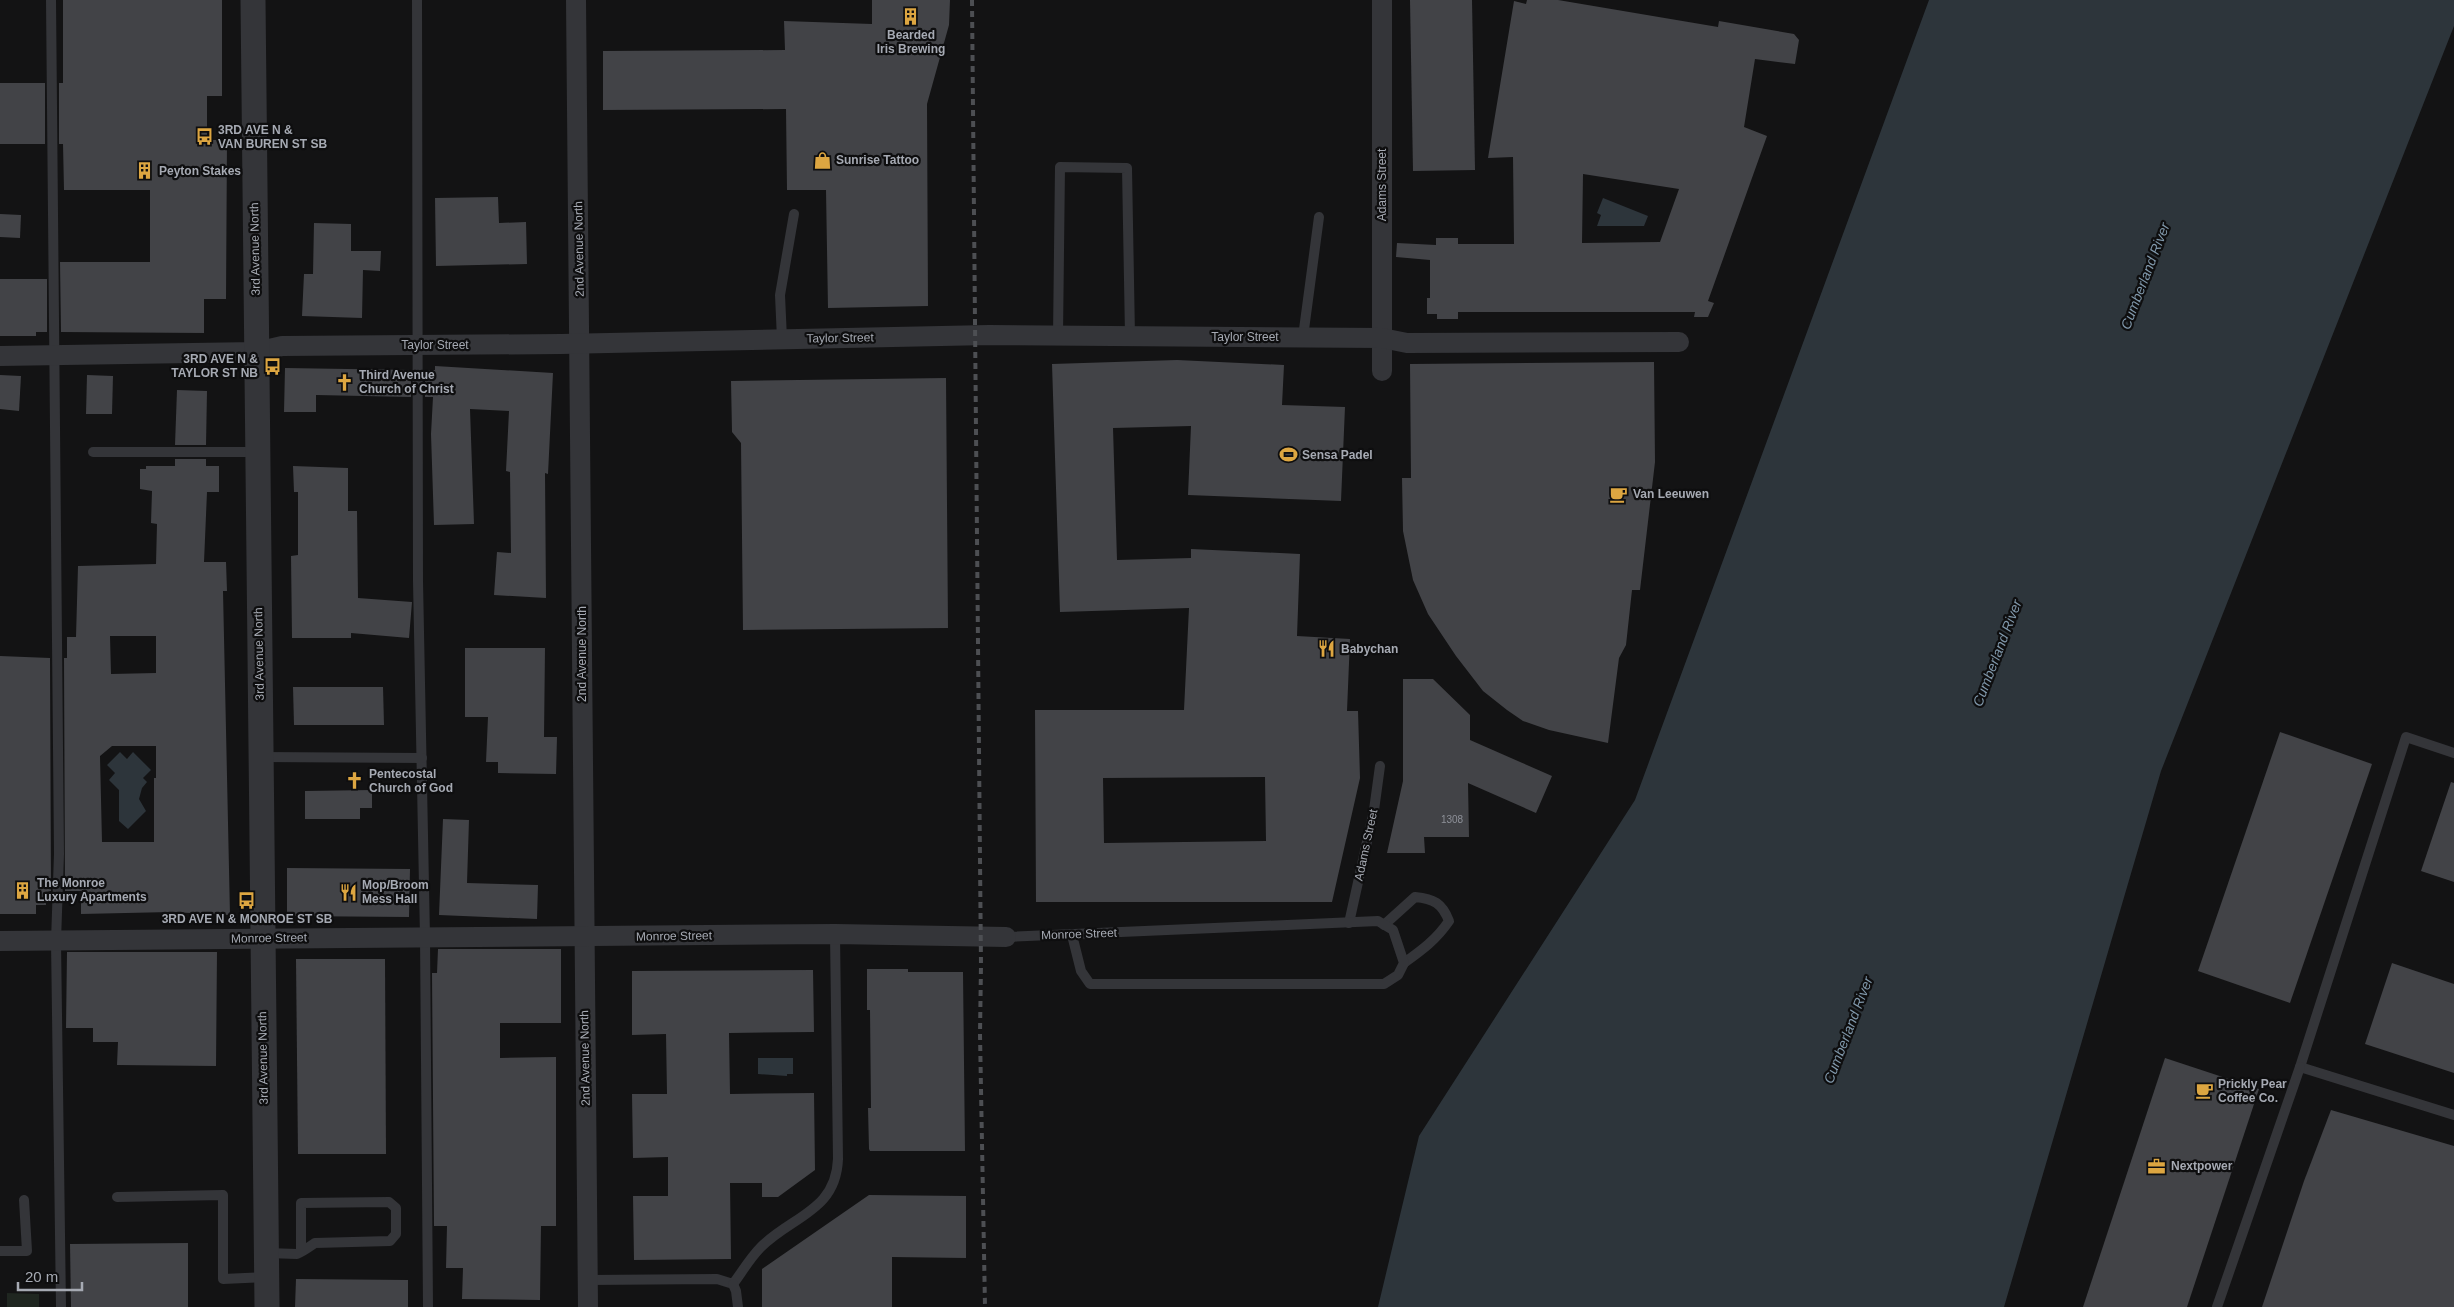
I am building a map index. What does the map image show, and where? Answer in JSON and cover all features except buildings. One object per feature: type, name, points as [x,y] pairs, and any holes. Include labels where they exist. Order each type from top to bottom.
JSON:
[{"type":"street","name":"3rd Avenue North","points":[[253,0],[267,1307]]},
{"type":"street","name":"2nd Avenue North","points":[[576,0],[588,1307]]},
{"type":"street","name":"Adams Street","points":[[1382,0],[1382,371]]},
{"type":"street","name":"Taylor Street","points":[[0,356],[256,352],[282,346],[1058,336],[1382,338],[1407,343],[1679,342]]},
{"type":"street","name":"Monroe Street","points":[[0,941],[56,942],[262,937],[584,937],[835,934],[1006,937]]},
{"type":"lane","points":[[51,0],[59,844],[56,942],[61,1307]]},
{"type":"lane","points":[[416,0],[417,345],[428,1307]]},
{"type":"lane","points":[[1058,336],[1060,167],[1127,168],[1130,336]]},
{"type":"lane","points":[[782,339],[780,295],[794,214]]},
{"type":"lane","points":[[1303,337],[1319,217]]},
{"type":"lane","points":[[93,452],[257,452]]},
{"type":"lane","points":[[2217,1307],[2300,1068],[2406,737],[2454,754]]},
{"type":"lane","points":[[260,756],[422,758]]},
{"type":"lane","name":"Adams Street","points":[[1348,923],[1374,810],[1380,766]]},
{"type":"lane","points":[[1072,935],[1080,971],[1090,984],[1384,984],[1398,975],[1404,962],[1432,944],[1449,921],[1444,907],[1431,899],[1415,897],[1384,925],[1392,930],[1404,962]]},
{"type":"lane","name":"Monroe Street","points":[[1006,937],[1378,921],[1384,925]]},
{"type":"lane","points":[[733,1284],[761,1247],[815,1209],[826,1198],[837,1173],[835,934]]},
{"type":"lane","points":[[2300,1068],[2454,1115]]},
{"type":"lane","points":[[117,1197],[224,1195],[223,1279],[301,1252],[314,1243],[390,1241],[396,1234],[396,1208],[389,1202],[301,1203],[301,1252]]},
{"type":"lane","points":[[0,1251],[27,1251],[24,1200]]},
{"type":"lane","points":[[588,1280],[717,1280],[733,1284]]},
{"type":"lane","points":[[733,1284],[738,1307]]},
{"type":"shaded area","points":[[7,1293],[39,1294],[39,1307],[7,1307]]},
{"type":"water","name":"Cumberland River","points":[[1929,0],[2454,0],[2454,26],[2161,771],[2004,1307],[1378,1307],[1419,1136],[1635,800]]},
{"type":"water","points":[[1603,198],[1648,216],[1644,226],[1597,226],[1601,215],[1597,213]]},
{"type":"water","points":[[120,752],[127,759],[133,752],[151,770],[143,778],[147,782],[142,788],[139,799],[146,811],[128,829],[119,821],[119,790],[109,780],[115,773],[107,765]]},
{"type":"water","points":[[758,1058],[793,1058],[793,1074],[787,1074],[787,1076],[758,1074]]},
{"type":"railway","points":[[972,0],[981,965],[980,1034],[985,1307]]},
{"type":"place","name":"Bearded Iris Brewing","points":[[911,16]]},
{"type":"place","name":"3RD AVE N & VAN BUREN ST SB","points":[[204,137]]},
{"type":"place","name":"Sunrise Tattoo","points":[[822,160]]},
{"type":"place","name":"Peyton Stakes","points":[[145,171]]},
{"type":"place","name":"3RD AVE N & TAYLOR ST NB","points":[[272,366]]},
{"type":"place","name":"Third Avenue Church of Christ","points":[[345,382]]},
{"type":"place","name":"Sensa Padel","points":[[1288,455]]},
{"type":"place","name":"Van Leeuwen","points":[[1619,494]]},
{"type":"place","name":"Babychan","points":[[1327,649]]},
{"type":"place","name":"Pentecostal Church of God","points":[[355,781]]},
{"type":"place","name":"The Monroe Luxury Apartments","points":[[23,890]]},
{"type":"place","name":"Mop/Broom Mess Hall","points":[[348,892]]},
{"type":"place","name":"3RD AVE N & MONROE ST SB","points":[[247,900]]},
{"type":"place","name":"Prickly Pear Coffee Co.","points":[[2204,1091]]},
{"type":"place","name":"Nextpower","points":[[2157,1166]]}]
